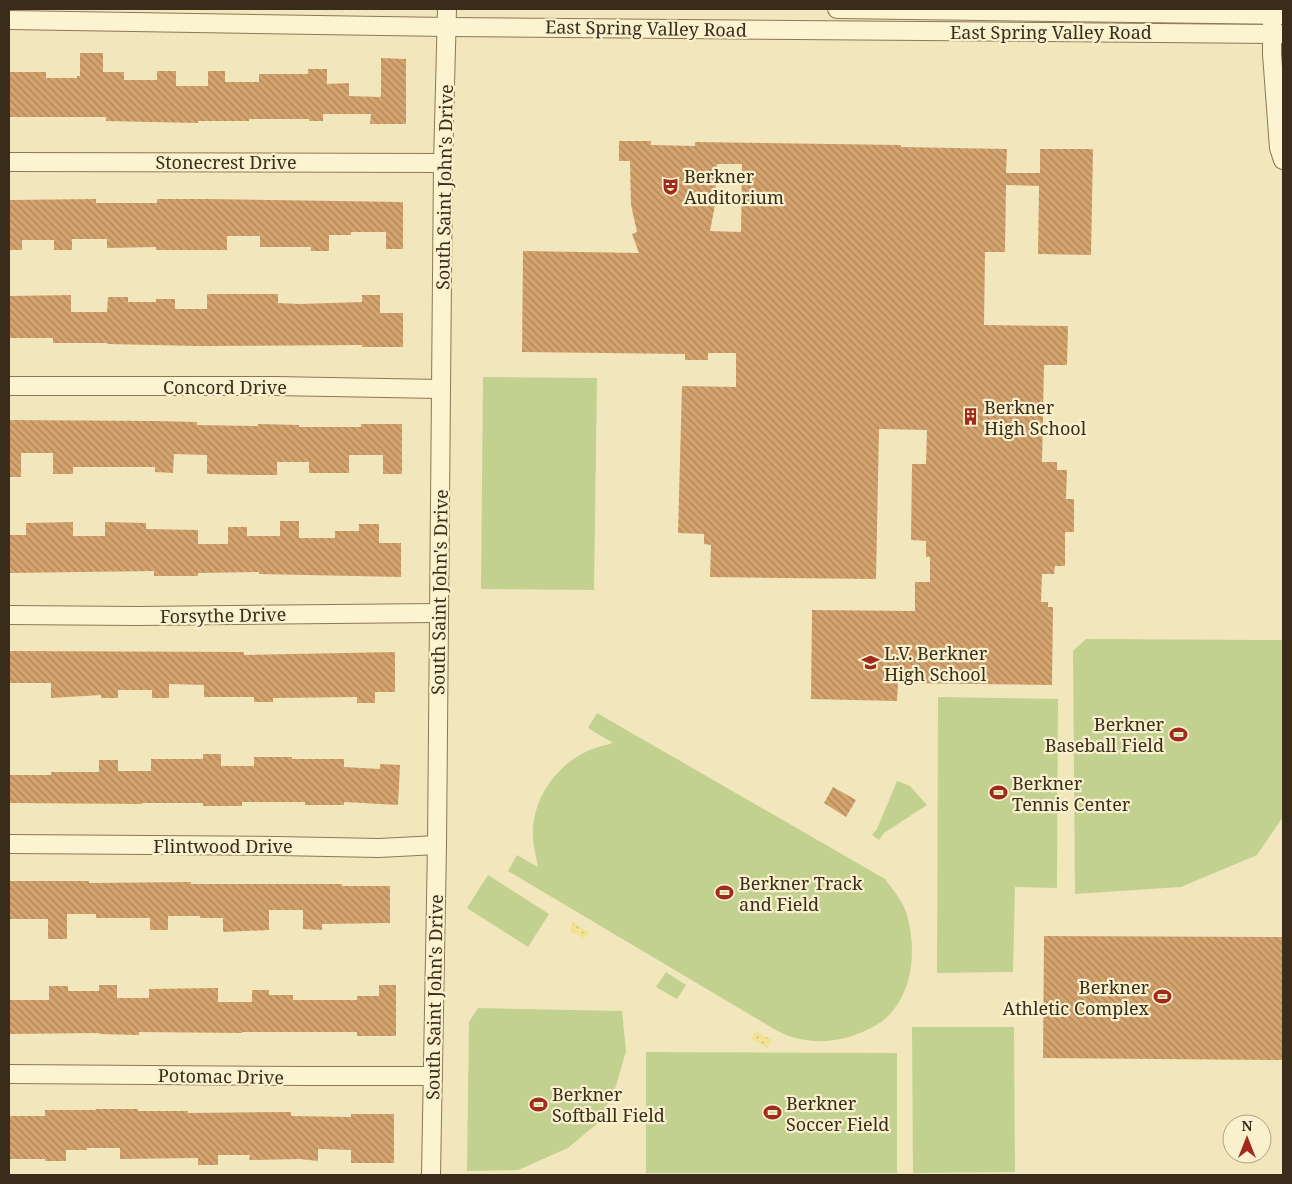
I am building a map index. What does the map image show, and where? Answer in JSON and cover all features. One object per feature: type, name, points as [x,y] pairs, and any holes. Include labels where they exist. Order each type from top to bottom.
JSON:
[{"type":"street","name":"South Saint John's Drive","points":[[431,1175],[437,845],[443,163],[447,9]]},
{"type":"street","name":"East Spring Valley Road","points":[[837,9],[1276,13]]},
{"type":"street","points":[[1276,13],[1278,34],[1272,54],[1279,148],[1283,160]]},
{"type":"street","name":"East Spring Valley Road","points":[[9,20],[200,15],[447,26],[1278,34]]},
{"type":"street","name":"Stonecrest Drive","points":[[9,162],[443,163]]},
{"type":"street","name":"Concord Drive","points":[[9,386],[274,386],[441,389]]},
{"type":"street","name":"Forsythe Drive","points":[[9,615],[137,616],[438,612]]},
{"type":"street","name":"Flintwood Drive","points":[[9,844],[379,848],[437,845]]},
{"type":"street","name":"Potomac Drive","points":[[9,1074],[432,1076]]},
{"type":"sand","points":[[573,922],[589,932],[584,939],[569,930]]},
{"type":"sand","points":[[756,1031],[772,1040],[767,1048],[751,1039]]},
{"type":"green space","points":[[483,377],[597,378],[594,590],[481,589]]},
{"type":"green space","name":"Berkner Baseball Field","points":[[1086,639],[1283,640],[1283,817],[1257,855],[1181,887],[1075,894],[1073,651]]},
{"type":"green space","name":"Berkner Tennis Center","points":[[938,697],[1058,699],[1057,888],[1015,887],[1013,972],[937,973]]},
{"type":"green space","points":[[597,713],[885,879],[903,905],[912,940],[909,979],[899,1003],[887,1017],[869,1029],[840,1039],[818,1041],[803,1040],[789,1036],[774,1029],[508,871],[517,855],[538,867],[533,839],[535,816],[539,803],[552,779],[561,769],[583,753],[613,743],[588,728]]},
{"type":"green space","points":[[897,781],[910,786],[927,805],[884,833],[879,840],[872,835],[877,829]]},
{"type":"green space","points":[[488,875],[549,914],[528,947],[467,908]]},
{"type":"green space","points":[[666,972],[686,985],[677,999],[656,987]]},
{"type":"green space","name":"Berkner Softball Field","points":[[478,1008],[622,1011],[626,1051],[616,1086],[599,1122],[568,1148],[518,1170],[467,1171],[469,1022]]},
{"type":"green space","points":[[912,1027],[1014,1027],[1015,1172],[913,1173]]},
{"type":"green space","name":"Berkner Soccer Field","points":[[646,1052],[897,1053],[897,1173],[646,1173]]},
{"type":"building","points":[[80,53],[103,53],[103,72],[124,72],[124,80],[157,80],[157,71],[176,71],[176,86],[208,86],[208,71],[225,71],[225,82],[259,82],[259,74],[308,74],[308,69],[327,69],[327,84],[349,83],[349,96],[381,97],[381,58],[406,59],[406,124],[370,124],[371,114],[323,114],[323,121],[309,121],[309,119],[249,119],[249,121],[198,121],[198,123],[106,121],[106,117],[9,117],[9,72],[46,72],[46,78],[77,78],[77,76],[80,76]]},
{"type":"building","name":"Berkner High School","points":[[619,141],[651,141],[651,145],[695,146],[695,142],[901,145],[901,147],[1007,149],[1006,173],[1040,173],[1040,149],[1093,149],[1091,255],[1038,254],[1039,186],[1006,185],[1005,252],[985,252],[984,325],[1068,326],[1067,365],[1044,365],[1042,462],[1057,462],[1057,470],[1067,470],[1066,499],[1074,499],[1074,532],[1065,532],[1065,566],[1055,566],[1054,574],[1042,574],[1041,602],[1048,602],[1048,607],[1053,607],[1052,685],[898,683],[897,701],[811,699],[812,610],[915,611],[915,582],[930,582],[930,557],[926,557],[926,541],[911,540],[912,464],[926,464],[927,430],[879,429],[876,579],[710,577],[711,545],[704,544],[704,534],[678,533],[682,386],[736,387],[736,353],[708,353],[708,360],[685,360],[685,354],[522,352],[523,251],[639,253],[632,234],[637,232],[631,205],[630,161],[619,161]],"holes":[[[717,164],[742,164],[741,232],[710,231],[715,205]]]},
{"type":"building","points":[[96,199],[96,203],[157,203],[157,199],[403,202],[403,249],[386,249],[386,232],[351,232],[351,235],[329,235],[329,251],[311,251],[311,247],[260,247],[260,236],[227,236],[227,250],[156,250],[156,247],[107,248],[107,239],[72,239],[72,250],[54,250],[54,240],[22,240],[22,250],[9,250],[9,200]]},
{"type":"building","points":[[207,294],[278,294],[278,303],[299,304],[362,302],[362,295],[380,295],[380,313],[403,313],[403,347],[362,347],[362,345],[198,346],[53,343],[53,338],[9,338],[9,296],[71,295],[71,312],[107,312],[108,297],[128,297],[128,302],[156,302],[156,299],[175,299],[175,309],[207,309]]},
{"type":"building","points":[[9,420],[156,421],[197,422],[197,425],[258,426],[258,424],[299,425],[299,427],[361,427],[361,424],[402,424],[402,474],[383,474],[383,455],[349,455],[349,473],[309,473],[309,462],[277,462],[277,475],[258,475],[207,474],[207,455],[174,454],[173,473],[155,472],[155,467],[73,467],[73,474],[53,474],[53,453],[21,453],[21,477],[9,477]]},
{"type":"building","points":[[280,521],[299,521],[299,538],[335,538],[335,531],[359,531],[359,524],[379,524],[379,543],[401,543],[401,577],[259,574],[259,572],[198,573],[198,576],[154,576],[154,571],[9,573],[9,535],[26,535],[26,523],[73,522],[73,536],[105,536],[105,522],[146,523],[146,529],[198,530],[198,544],[228,544],[228,527],[247,527],[247,536],[280,536]]},
{"type":"building","points":[[9,651],[244,652],[244,655],[395,652],[395,692],[375,692],[375,703],[357,703],[357,697],[273,698],[273,702],[254,702],[254,697],[204,697],[204,685],[169,684],[169,698],[152,698],[152,690],[118,690],[118,698],[101,698],[101,695],[51,698],[51,683],[9,683]]},
{"type":"building","points":[[203,754],[221,754],[221,766],[254,766],[254,757],[344,759],[344,767],[380,769],[380,764],[400,765],[398,805],[344,802],[344,805],[305,805],[305,802],[242,802],[242,806],[203,806],[203,803],[9,803],[9,775],[51,775],[51,772],[99,772],[99,760],[118,760],[118,771],[151,771],[151,759],[203,759]]},
{"type":"building","points":[[833,787],[856,800],[846,817],[824,803]]},
{"type":"building","points":[[9,881],[390,886],[390,923],[322,924],[322,930],[303,929],[303,910],[269,910],[269,930],[223,932],[223,918],[168,916],[168,930],[150,930],[150,918],[96,918],[96,914],[67,914],[67,939],[48,939],[48,919],[9,919]]},
{"type":"building","name":"Berkner Athletic Complex","points":[[1044,936],[1283,937],[1283,1060],[1043,1058]]},
{"type":"building","points":[[99,985],[117,985],[117,998],[149,998],[149,989],[218,988],[218,1002],[252,1002],[252,990],[269,990],[269,995],[293,995],[293,1000],[357,1000],[357,996],[379,996],[379,985],[396,985],[396,1036],[357,1036],[357,1032],[139,1032],[139,1035],[99,1033],[9,1034],[9,1000],[49,1000],[49,986],[68,986],[68,991],[99,991]]},
{"type":"building","points":[[45,1110],[188,1111],[188,1113],[291,1112],[291,1116],[351,1117],[351,1114],[394,1114],[394,1163],[351,1163],[351,1150],[318,1149],[318,1161],[300,1159],[249,1160],[250,1155],[218,1155],[218,1165],[198,1165],[198,1158],[120,1159],[120,1148],[66,1150],[66,1161],[9,1159],[9,1116],[45,1116]]},
{"type":"place","name":"Berkner Auditorium","points":[[670,186]]},
{"type":"place","name":"Berkner High School","points":[[970,417]]},
{"type":"place","name":"L.V. Berkner High School","points":[[870,663]]},
{"type":"place","name":"Berkner Baseball Field","points":[[1178,734]]},
{"type":"place","name":"Berkner Tennis Center","points":[[998,793]]},
{"type":"place","name":"Berkner Track and Field","points":[[725,893]]},
{"type":"place","name":"Berkner Athletic Complex","points":[[1163,997]]},
{"type":"place","name":"Berkner Softball Field","points":[[538,1104]]},
{"type":"place","name":"Berkner Soccer Field","points":[[772,1113]]}]
